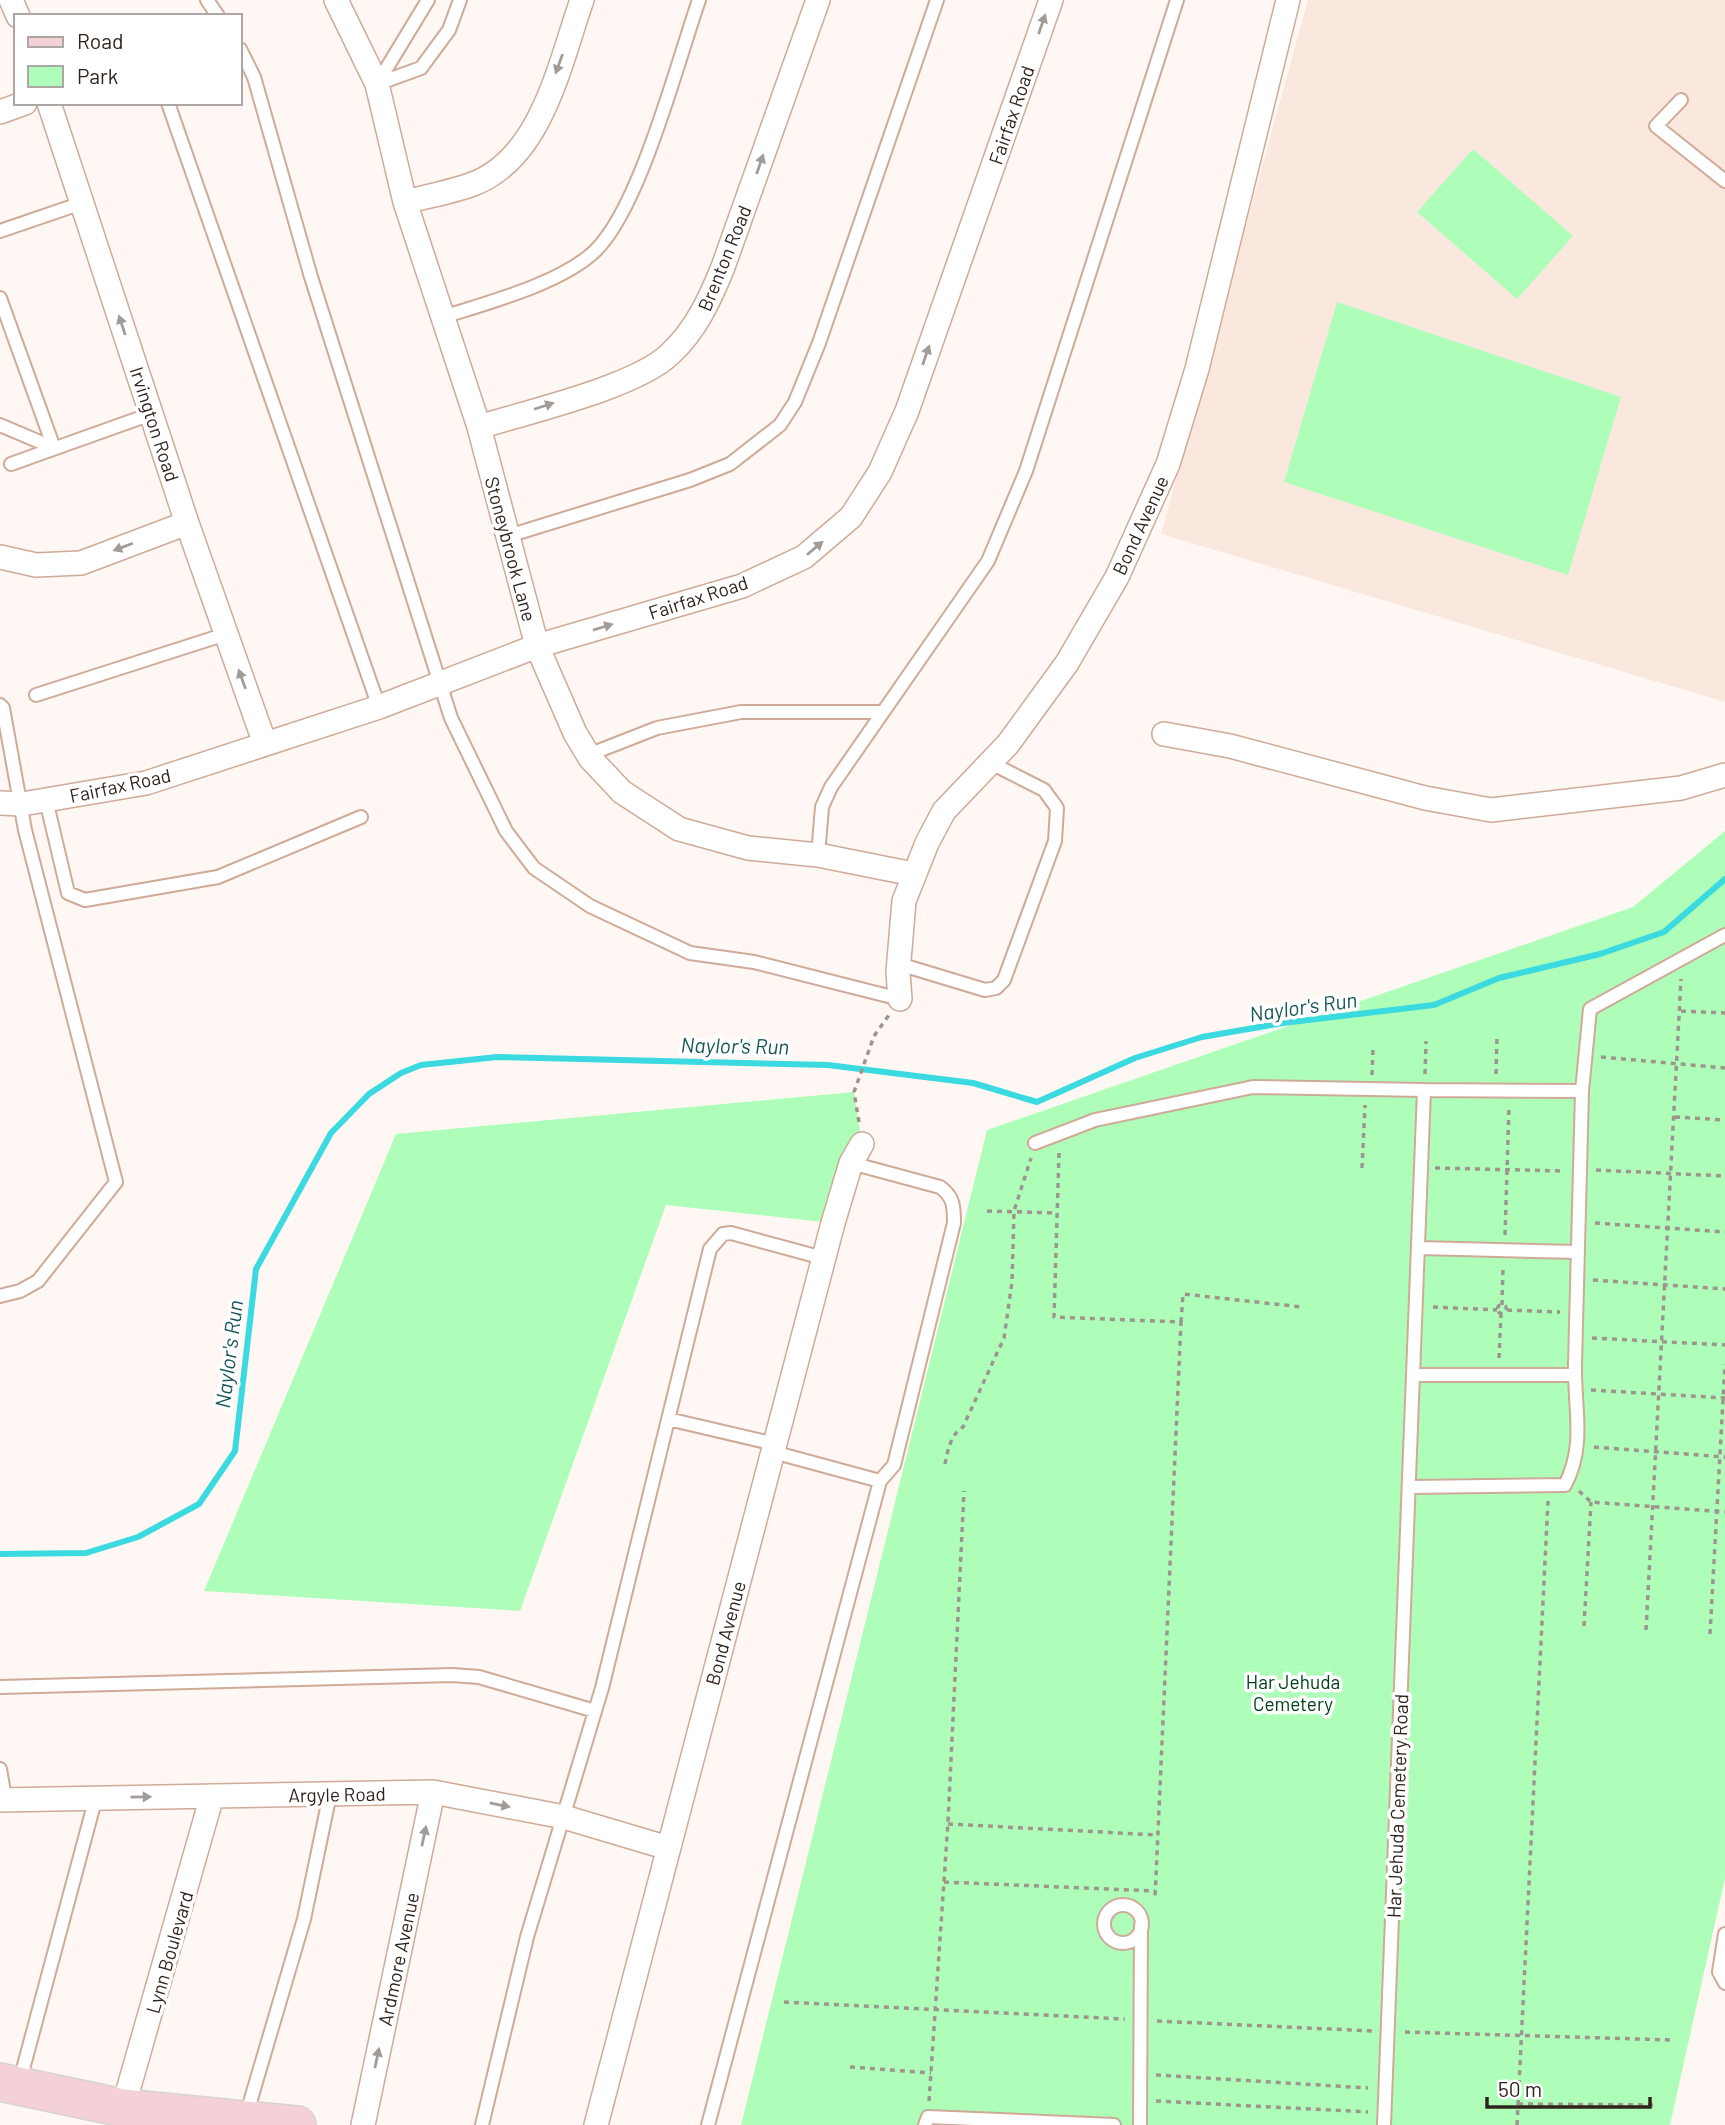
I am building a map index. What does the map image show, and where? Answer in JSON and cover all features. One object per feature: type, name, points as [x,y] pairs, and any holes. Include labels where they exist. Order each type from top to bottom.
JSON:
[{"type":"main road","points":[[9,2084],[103,2112],[297,2125]]},
{"type":"street","name":"Stoneybrook Lane","points":[[336,0],[377,84],[405,202],[479,427],[537,646],[588,755],[622,792],[680,829],[748,848],[818,855],[913,874]]},
{"type":"street","points":[[405,202],[474,184],[514,154],[544,107],[582,0]]},
{"type":"street","name":"Brenton Road","points":[[479,427],[645,372],[670,355],[693,328],[708,305],[723,267],[818,0]]},
{"type":"street","name":"Fairfax Road","points":[[11,804],[146,783],[379,707],[537,646],[742,586],[804,557],[851,517],[880,471],[907,411],[1051,0]]},
{"type":"street","name":"Bond Avenue","points":[[900,999],[899,964],[904,901],[913,874],[944,811],[1028,720],[1093,621],[1163,476],[1197,369],[1288,0]]},
{"type":"street","points":[[0,111],[19,105]]},
{"type":"street","name":"Irvington Road","points":[[50,105],[187,523],[265,744]]},
{"type":"street","points":[[0,557],[36,565],[81,563],[187,523]]},
{"type":"street","points":[[1164,734],[1230,746],[1425,798],[1491,810],[1681,788],[1725,775]]},
{"type":"street","name":"Bond Avenue","points":[[596,2125],[823,1258],[857,1154]]},
{"type":"street","name":"Argyle Road","points":[[2,1799],[433,1792],[564,1817],[668,1848]]},
{"type":"street","name":"Ardmore Avenue","points":[[363,2125],[433,1792]]},
{"type":"street","name":"Lynn Boulevard","points":[[103,2112],[212,1796]]},
{"type":"lane","points":[[377,84],[428,0]]},
{"type":"lane","points":[[377,84],[421,68],[449,30],[460,0]]},
{"type":"lane","points":[[443,317],[519,292],[573,267],[595,251],[616,224],[637,181],[699,0]]},
{"type":"lane","points":[[508,536],[690,480],[730,464],[780,425],[794,402],[819,342],[937,0]]},
{"type":"lane","points":[[818,855],[821,807],[831,787],[988,561],[1026,471],[1177,0]]},
{"type":"lane","points":[[242,53],[254,77],[320,304],[450,718],[506,831],[534,868],[590,906],[690,953],[754,962],[900,999]]},
{"type":"lane","points":[[1681,100],[1656,126],[1725,181]]},
{"type":"lane","points":[[169,105],[379,707]]},
{"type":"lane","points":[[0,231],[82,203]]},
{"type":"lane","points":[[0,298],[54,448]]},
{"type":"lane","points":[[11,464],[151,414]]},
{"type":"lane","points":[[0,425],[54,448]]},
{"type":"lane","points":[[36,695],[226,634]]},
{"type":"lane","points":[[0,705],[4,708],[11,804],[25,830],[116,1182],[38,1281],[20,1291],[0,1296]]},
{"type":"lane","points":[[588,755],[657,727],[741,712],[883,712]]},
{"type":"lane","points":[[899,964],[985,990],[996,988],[1004,980],[1055,841],[1057,808],[1044,790],[989,762]]},
{"type":"lane","points":[[46,800],[68,893],[85,900],[218,877],[361,817]]},
{"type":"lane","points":[[1409,1487],[1565,1485],[1573,1470],[1578,1446],[1574,1375],[1582,1091],[1590,1009],[1725,935]]},
{"type":"lane","points":[[1035,1143],[1095,1120],[1253,1087],[1582,1091]]},
{"type":"lane","name":"Har Jehuda Cemetery Road","points":[[1384,2119],[1420,1248],[1424,1090]]},
{"type":"lane","points":[[708,2125],[880,1481],[894,1465],[954,1223],[951,1198],[940,1187],[857,1154]]},
{"type":"lane","points":[[482,2125],[527,1937],[595,1711],[710,1249],[717,1239],[731,1233],[823,1258]]},
{"type":"lane","points":[[1420,1248],[1578,1252]]},
{"type":"lane","points":[[1413,1375],[1574,1375]]},
{"type":"lane","points":[[668,1419],[880,1481]]},
{"type":"lane","points":[[0,1687],[452,1675],[479,1677],[595,1711]]},
{"type":"lane","points":[[0,1769],[2,1799]]},
{"type":"lane","points":[[244,2120],[304,1919],[330,1794]]},
{"type":"lane","points":[[9,2084],[96,1797]]},
{"type":"lane","points":[[1140,2125],[1141,1925]]},
{"type":"lane","points":[[1725,1934],[1719,1972],[1725,1983]]},
{"type":"lane","points":[[926,2121],[1114,2125]]},
{"type":"path","points":[[1646,1630],[1673,1172],[1681,957]]},
{"type":"path","points":[[1681,1011],[1725,1013]]},
{"type":"path","points":[[1497,1035],[1507,1170],[1502,1305],[1497,1310]]},
{"type":"path","points":[[857,1154],[854,1092],[874,1037]]},
{"type":"path","points":[[1424,1090],[1426,1041]]},
{"type":"path","points":[[1362,1168],[1373,1049]]},
{"type":"path","points":[[1585,1055],[1725,1068]]},
{"type":"path","points":[[1675,1117],[1725,1120]]},
{"type":"path","points":[[1059,1133],[1054,1317],[1181,1322]]},
{"type":"path","points":[[945,1464],[950,1443],[956,1432],[964,1427],[1004,1338],[1012,1282],[1014,1211],[1035,1143]]},
{"type":"path","points":[[1421,1168],[1673,1172],[1725,1176]]},
{"type":"path","points":[[987,1211],[1057,1213]]},
{"type":"path","points":[[1579,1222],[1725,1232]]},
{"type":"path","points":[[1577,1279],[1725,1289]]},
{"type":"path","points":[[1155,1898],[1183,1294],[1302,1307]]},
{"type":"path","points":[[1502,1305],[1507,1310]]},
{"type":"path","points":[[1416,1306],[1497,1310],[1501,1314],[1499,1374]]},
{"type":"path","points":[[1501,1314],[1507,1310],[1576,1312]]},
{"type":"path","points":[[1576,1337],[1725,1345]]},
{"type":"path","points":[[1710,1634],[1725,1364]]},
{"type":"path","points":[[1575,1389],[1724,1398]]},
{"type":"path","points":[[1578,1446],[1725,1457]]},
{"type":"path","points":[[1568,1479],[1591,1502],[1725,1512]]},
{"type":"path","points":[[1517,2125],[1549,1485]]},
{"type":"path","points":[[926,2121],[948,1824],[964,1491]]},
{"type":"path","points":[[1584,1626],[1591,1502]]},
{"type":"path","points":[[948,1824],[1158,1835]]},
{"type":"path","points":[[944,1882],[1156,1891]]},
{"type":"path","points":[[784,2002],[1388,2031],[1672,2040]]},
{"type":"path","points":[[850,2067],[931,2073]]},
{"type":"path","points":[[1140,2075],[1386,2089]]},
{"type":"path","points":[[1140,2100],[1384,2119]]},
{"type":"path","points":[[1518,2104],[1656,2105]]},
{"type":"shaded area","points":[[1308,0],[1725,0],[1725,702],[1161,534]]},
{"type":"green space","points":[[1473,149],[1573,236],[1517,299],[1417,212]]},
{"type":"green space","points":[[1337,302],[1621,397],[1568,575],[1284,482]]},
{"type":"green space","name":"Har Jehuda Cemetery","points":[[1725,831],[1725,1878],[1670,2125],[741,2125],[987,1130],[1633,907]]},
{"type":"green space","points":[[854,1092],[862,1144],[833,1223],[666,1205],[520,1611],[204,1591],[396,1134]]},
{"type":"waterway","name":"Naylor's Run","points":[[0,1554],[86,1553],[138,1537],[199,1504],[235,1451],[256,1269],[331,1133],[369,1094],[401,1073],[421,1065],[497,1057],[828,1065],[973,1083],[1037,1102],[1135,1058],[1202,1037],[1283,1023],[1434,1005],[1499,978],[1600,954],[1664,932],[1725,879]]}]
